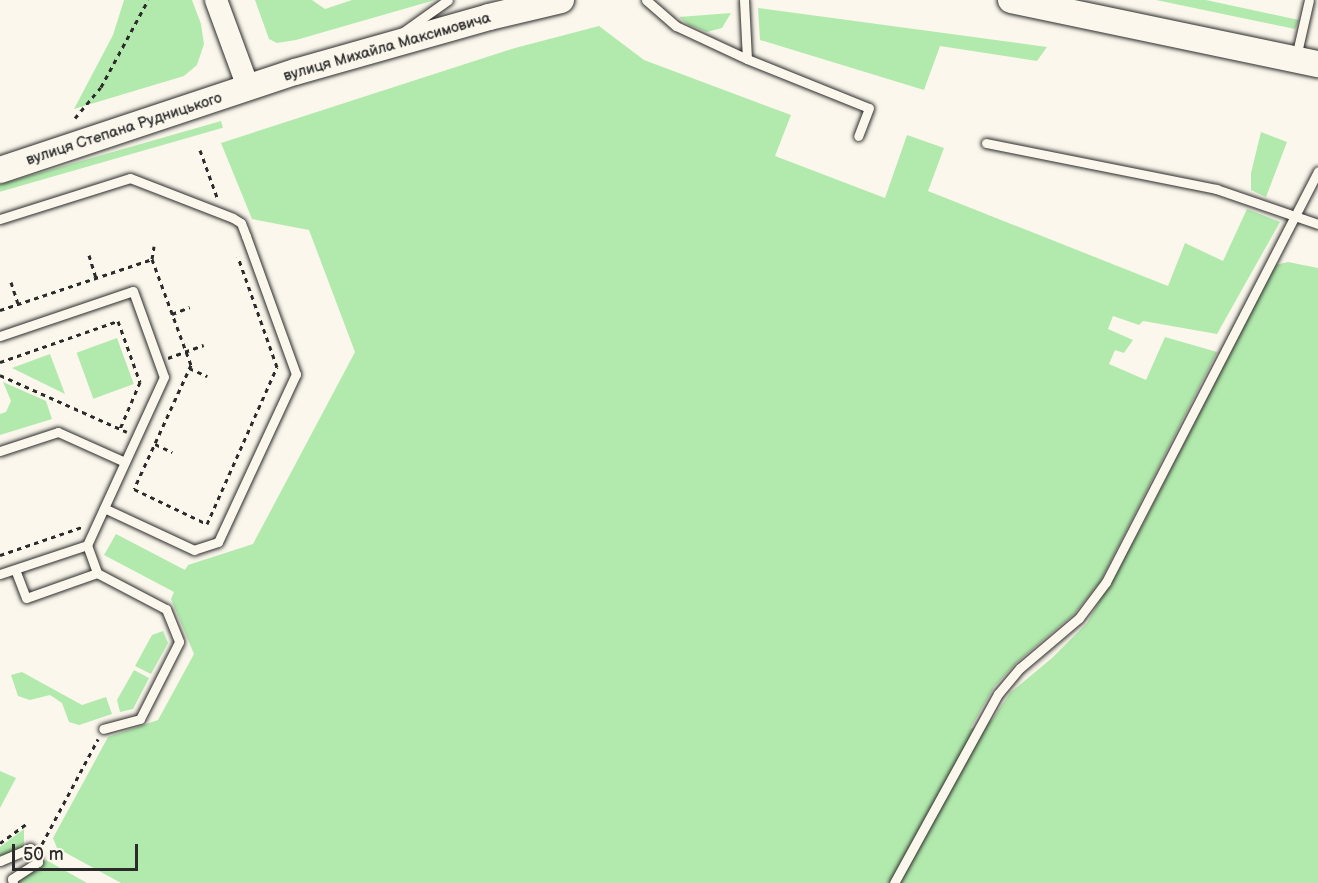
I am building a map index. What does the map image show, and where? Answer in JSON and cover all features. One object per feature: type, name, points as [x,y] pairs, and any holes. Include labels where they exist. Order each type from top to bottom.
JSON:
[{"type":"main road","name":"вулиця Михайла Максимовича","points":[[248,87],[381,46],[561,0]]},
{"type":"main road","points":[[1011,0],[1043,3],[1307,62]]},
{"type":"main road","name":"вулиця Степана Рудницького","points":[[0,169],[248,87]]},
{"type":"street","points":[[216,0],[248,87]]},
{"type":"lane","points":[[381,46],[448,0]]},
{"type":"lane","points":[[646,0],[676,26],[747,59],[869,108],[858,136]]},
{"type":"lane","points":[[744,0],[747,59]]},
{"type":"lane","points":[[1307,62],[1309,0]]},
{"type":"lane","points":[[986,142],[1216,189],[1318,224]]},
{"type":"lane","points":[[894,883],[998,694],[1020,668],[1079,618],[1106,582],[1318,172]]},
{"type":"lane","points":[[0,219],[130,178],[223,214],[241,224],[296,374],[218,542],[194,550],[104,508]]},
{"type":"lane","points":[[0,336],[134,291],[164,377],[87,545],[97,573],[166,609],[179,642],[140,719],[103,729]]},
{"type":"lane","points":[[0,451],[58,432],[125,462]]},
{"type":"lane","points":[[0,574],[87,545]]},
{"type":"lane","points":[[15,570],[26,598],[97,573]]},
{"type":"lane","points":[[0,861],[30,848],[38,861],[12,879],[13,883]]},
{"type":"path","points":[[75,118],[100,87],[148,0]]},
{"type":"path","points":[[200,150],[223,214]]},
{"type":"path","points":[[154,246],[152,260],[186,352],[189,368],[134,489],[207,524],[277,367],[235,247]]},
{"type":"path","points":[[89,255],[96,278]]},
{"type":"path","points":[[0,310],[152,260]]},
{"type":"path","points":[[10,282],[18,304]]},
{"type":"path","points":[[172,314],[190,307]]},
{"type":"path","points":[[0,362],[118,321],[140,382],[120,429]]},
{"type":"path","points":[[158,362],[204,345]]},
{"type":"path","points":[[189,368],[207,376]]},
{"type":"path","points":[[0,375],[137,436]]},
{"type":"path","points":[[155,444],[172,452]]},
{"type":"path","points":[[0,555],[98,521]]},
{"type":"path","points":[[41,846],[103,729]]},
{"type":"path","points":[[0,843],[26,824]]},
{"type":"green space","points":[[124,0],[192,0],[201,24],[204,44],[197,65],[184,76],[74,109],[113,35]]},
{"type":"green space","points":[[255,0],[312,0],[325,9],[352,0],[435,0],[296,40],[277,43],[269,39]]},
{"type":"green space","points":[[1156,0],[1206,0],[1299,20],[1295,29]]},
{"type":"green space","points":[[758,8],[1047,47],[1037,61],[940,46],[924,90],[760,40]]},
{"type":"green space","points":[[731,13],[722,28],[707,32],[689,25],[679,17]]},
{"type":"green space","points":[[599,26],[644,60],[791,115],[775,156],[885,198],[907,135],[944,148],[928,191],[1168,286],[1185,243],[1223,261],[1247,209],[1280,222],[1217,334],[1143,321],[1139,325],[1113,316],[1108,329],[1133,340],[1124,353],[1115,350],[1109,364],[1146,380],[1165,337],[1217,352],[1100,582],[1074,614],[1017,662],[994,687],[970,729],[992,720],[1010,693],[1052,658],[1087,623],[1141,528],[1275,265],[1288,262],[1318,268],[1318,883],[121,883],[57,848],[53,838],[108,737],[158,720],[194,654],[171,599],[174,592],[104,555],[116,534],[185,570],[188,565],[253,544],[355,352],[309,230],[252,219],[221,143],[515,48]]},
{"type":"green space","points":[[221,121],[223,128],[0,192],[0,184]]},
{"type":"green space","points":[[1261,132],[1287,142],[1266,197],[1251,190],[1251,173]]},
{"type":"green space","points":[[117,338],[134,384],[93,399],[77,353]]},
{"type":"green space","points":[[50,354],[65,394],[12,368]]},
{"type":"green space","points":[[3,382],[46,401],[52,419],[0,435],[0,414],[6,412],[11,401]]},
{"type":"green space","points":[[163,631],[168,643],[151,674],[135,666],[152,635]]},
{"type":"green space","points":[[134,670],[149,678],[133,709],[120,712],[117,700]]},
{"type":"green space","points":[[22,672],[82,705],[106,697],[112,714],[79,725],[69,722],[62,703],[50,695],[30,700],[18,696],[11,675]]},
{"type":"green space","points":[[0,771],[16,778],[0,808]]},
{"type":"green space","points":[[24,829],[24,846],[0,856],[0,847]]},
{"type":"green space","points":[[46,860],[87,883],[15,883]]}]
